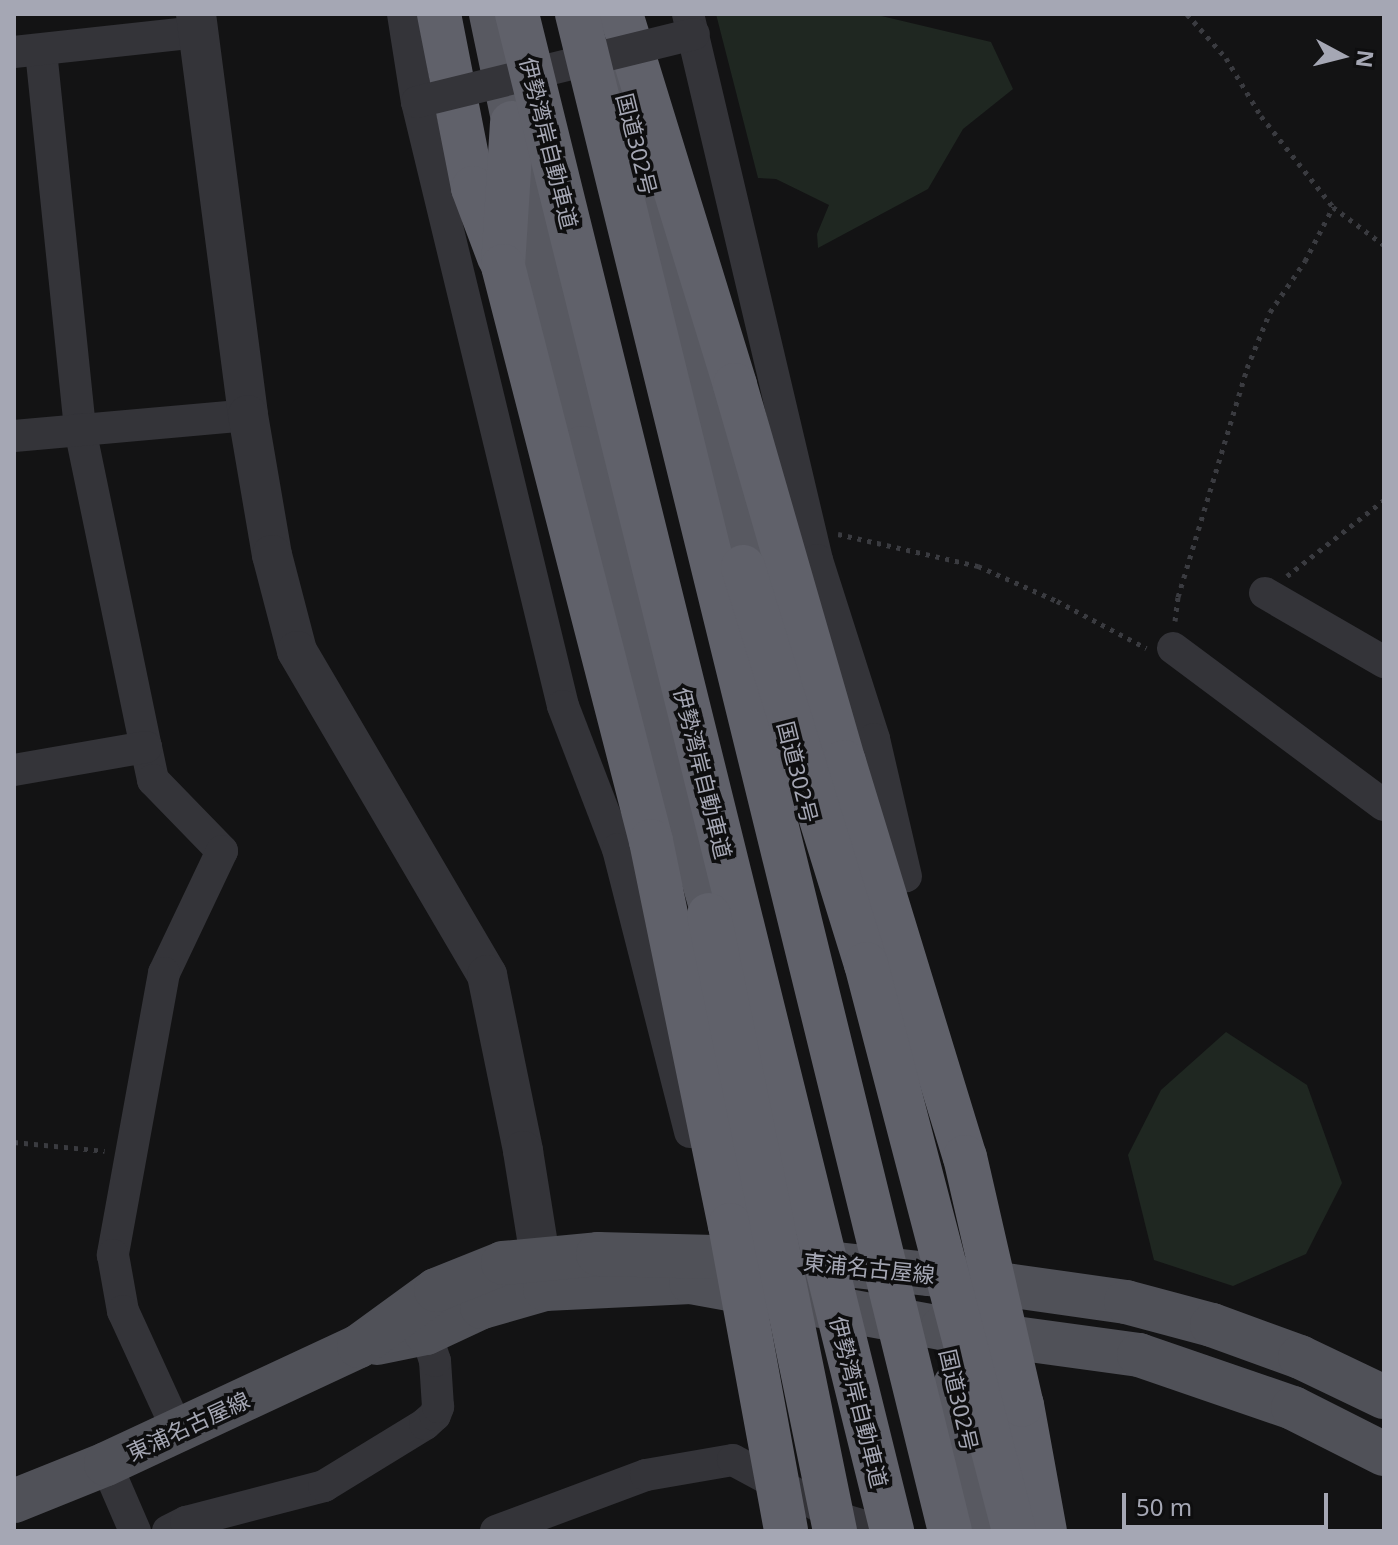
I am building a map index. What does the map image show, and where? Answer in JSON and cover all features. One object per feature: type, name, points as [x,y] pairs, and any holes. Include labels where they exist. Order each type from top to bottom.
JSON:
[{"type":"highway","points":[[439,14],[473,188],[503,266],[651,841],[730,1225],[786,1531]]},
{"type":"highway","points":[[491,14],[582,448],[717,922],[853,1528]]},
{"type":"highway","name":"伊勢湾岸自動車道","points":[[517,14],[892,1531]]},
{"type":"highway","points":[[577,14],[752,713],[950,1531]]},
{"type":"highway","name":"国道302号","points":[[604,14],[929,1274],[988,1531]]},
{"type":"highway","points":[[621,14],[965,1157],[1004,1315],[1045,1531]]},
{"type":"highway","points":[[603,122],[866,964],[1014,1531]]},
{"type":"highway","points":[[503,266],[512,123]]},
{"type":"highway","points":[[614,409],[653,635],[853,1528]]},
{"type":"main road","name":"東浦名古屋線","points":[[359,1346],[426,1333],[542,1274],[598,1254],[722,1255],[929,1274],[1126,1302],[1212,1325],[1300,1357],[1384,1397]]},
{"type":"main road","name":"東浦名古屋線","points":[[14,1501],[106,1464],[359,1346],[436,1290],[503,1263],[542,1274],[691,1282],[942,1328],[1152,1359],[1293,1408],[1384,1454]]},
{"type":"street","points":[[403,14],[417,102],[563,706],[618,849],[722,1255]]},
{"type":"street","points":[[177,1429],[123,1311],[113,1255],[134,1154],[164,973],[222,851],[153,780],[80,429],[27,52],[197,23],[248,415],[272,555],[297,651],[487,975],[523,1151],[542,1274]]},
{"type":"street","points":[[417,102],[691,24],[812,528],[817,560],[874,739],[906,876]]},
{"type":"street","points":[[14,436],[248,415]]},
{"type":"street","points":[[1265,593],[1384,662]]},
{"type":"street","points":[[1173,648],[1384,805]]},
{"type":"street","points":[[14,770],[146,747]]},
{"type":"street","points":[[168,1531],[186,1522],[324,1486],[425,1424],[435,1415],[438,1407],[435,1361],[426,1333]]},
{"type":"street","points":[[1028,1341],[1065,1531]]},
{"type":"street","points":[[496,1531],[646,1475],[733,1460],[853,1528]]},
{"type":"street","points":[[106,1464],[135,1531]]},
{"type":"path","points":[[1187,14],[1226,58],[1261,116],[1333,207],[1384,245]]},
{"type":"path","points":[[812,528],[978,566],[1057,601],[1143,647],[1173,648],[1178,597],[1247,368],[1270,312],[1305,261],[1333,207]]},
{"type":"path","points":[[1265,593],[1384,500]]},
{"type":"path","points":[[14,1142],[134,1154]]},
{"type":"shaded area","points":[[716,14],[873,14],[991,42],[1013,89],[963,129],[928,189],[818,248],[817,234],[829,205],[776,179],[758,178]]},
{"type":"shaded area","points":[[1226,1032],[1307,1085],[1342,1183],[1306,1254],[1233,1286],[1154,1260],[1128,1155],[1161,1090]]}]
